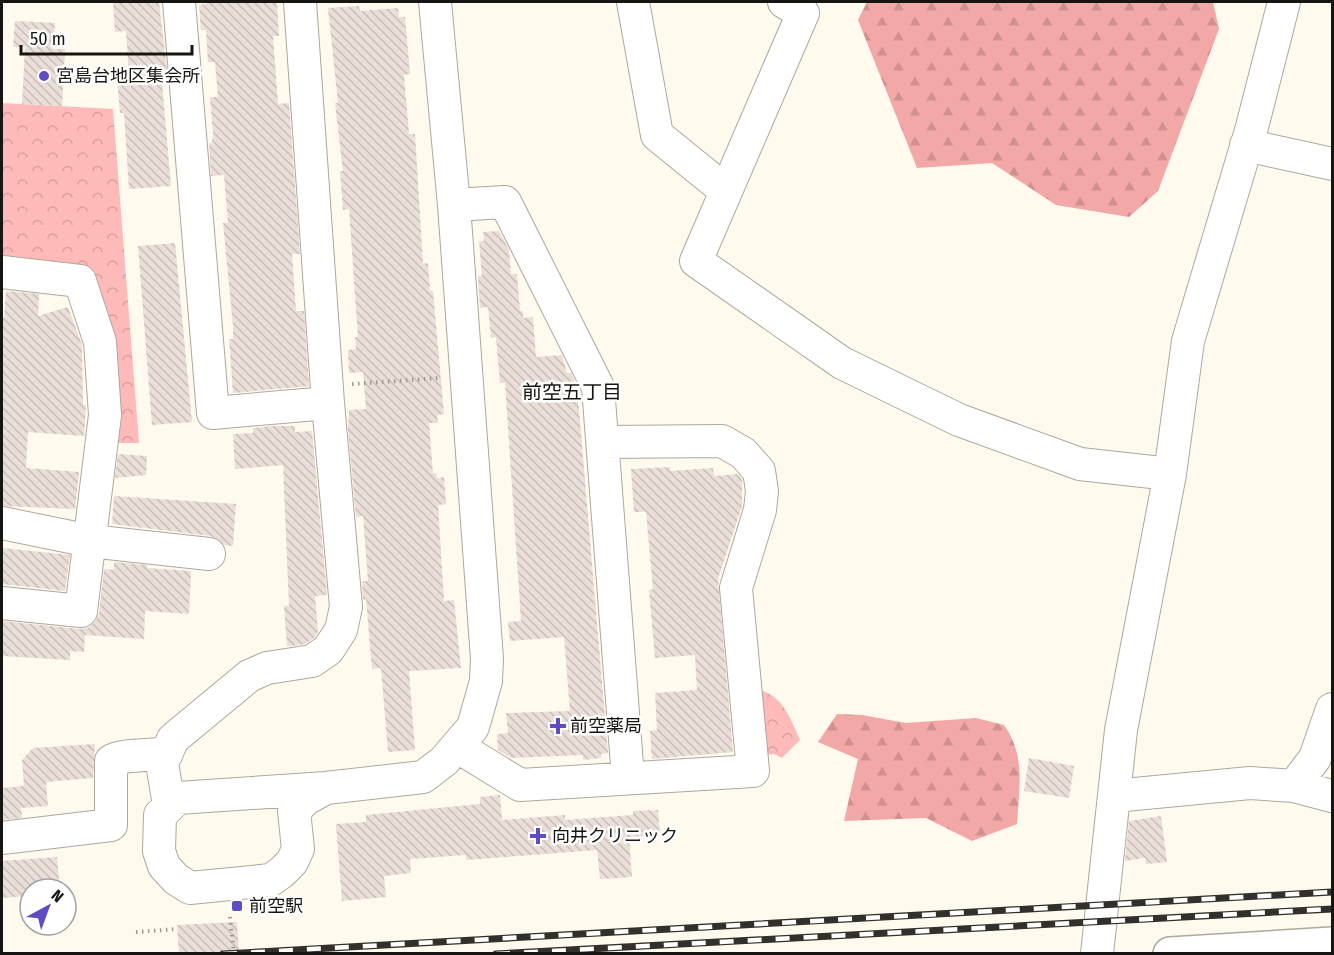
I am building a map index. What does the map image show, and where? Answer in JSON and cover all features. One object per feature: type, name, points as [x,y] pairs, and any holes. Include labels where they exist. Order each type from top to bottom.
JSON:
[{"type":"highway","points":[[1170,954],[1332,944]]},
{"type":"street","points":[[179,2],[213,413],[340,393]]},
{"type":"street","points":[[169,805],[162,763],[173,739],[249,676],[267,668],[312,661],[328,650],[341,630],[346,607],[340,393],[300,2]]},
{"type":"street","points":[[294,811],[298,849],[292,862],[271,880],[190,888],[176,879],[164,866],[159,851],[160,815],[178,798],[326,788],[423,777],[458,747],[472,727],[486,681],[487,659],[454,205],[435,2]]},
{"type":"street","points":[[633,2],[657,135],[726,191]]},
{"type":"street","points":[[784,2],[803,13],[696,261],[842,363],[959,420],[1080,464],[1170,474]]},
{"type":"street","points":[[1097,954],[1121,730],[1170,474],[1188,341],[1246,145],[1284,2]]},
{"type":"street","points":[[1246,145],[1332,164]]},
{"type":"street","points":[[454,205],[505,202],[598,387],[628,778]]},
{"type":"street","points":[[2,272],[80,281],[100,342],[105,415],[81,610],[2,603]]},
{"type":"street","points":[[458,747],[520,785],[753,771],[736,588],[760,510],[762,491],[759,471],[743,453],[722,441],[603,442]]},
{"type":"street","points":[[2,523],[90,540],[209,554]]},
{"type":"street","points":[[1294,786],[1315,758],[1332,709]]},
{"type":"street","points":[[2,838],[111,825],[111,761],[116,758],[149,757],[167,753]]},
{"type":"street","points":[[1114,796],[1250,783],[1294,786],[1332,796]]},
{"type":"street","points":[[294,811],[306,799],[326,788]]},
{"type":"street","points":[[260,793],[294,811]]},
{"type":"path","points":[[340,393],[432,379]]},
{"type":"path","points":[[230,917],[234,954]]},
{"type":"path","points":[[136,932],[177,929]]},
{"type":"green space","points":[[867,2],[1213,2],[1219,29],[1158,191],[1129,217],[1056,205],[992,163],[917,168],[858,20]]},
{"type":"green space","points":[[2,103],[113,109],[139,443],[112,443],[87,272],[2,262]]},
{"type":"green space","points":[[759,690],[774,697],[785,709],[800,740],[782,758],[774,754],[765,755]]},
{"type":"green space","points":[[837,714],[862,715],[906,723],[976,718],[1004,725],[1016,748],[1020,773],[1017,824],[972,841],[926,818],[844,821],[858,759],[818,742]]},
{"type":"building","points":[[113,2],[159,2],[167,71],[161,71],[171,186],[129,189],[124,113],[120,113],[117,78],[129,78],[126,31],[115,32]]},
{"type":"building","points":[[206,2],[277,2],[279,36],[273,36],[278,104],[289,103],[300,254],[292,254],[296,311],[304,311],[309,386],[233,393],[229,339],[233,339],[233,326],[223,223],[228,223],[224,175],[211,176],[209,143],[212,143],[213,134],[210,97],[218,97],[215,62],[208,62],[206,30],[201,30],[199,5],[206,4]]},
{"type":"building","points":[[359,6],[360,11],[398,8],[399,17],[405,17],[410,74],[404,75],[409,134],[415,134],[423,264],[428,263],[430,291],[433,291],[444,414],[437,415],[438,423],[429,423],[433,473],[436,473],[437,478],[444,477],[446,504],[438,505],[444,601],[454,600],[461,668],[409,671],[415,750],[388,752],[381,668],[372,669],[366,599],[363,600],[362,581],[368,581],[363,516],[356,517],[348,429],[349,410],[366,409],[363,372],[349,373],[348,350],[356,349],[355,337],[358,337],[349,209],[343,210],[340,171],[343,171],[335,103],[338,103],[328,8]]},
{"type":"building","name":"宮島台地区集会所","points":[[15,21],[55,23],[53,49],[65,49],[62,106],[22,104],[25,47],[13,47]]},
{"type":"building","points":[[499,231],[509,250],[511,274],[517,274],[520,311],[523,311],[523,318],[533,317],[536,357],[562,355],[567,373],[571,373],[577,386],[608,753],[601,754],[601,758],[583,760],[583,755],[511,758],[498,750],[497,734],[508,733],[506,713],[570,711],[564,637],[510,641],[508,622],[521,621],[505,383],[500,383],[496,337],[491,338],[488,307],[480,308],[478,276],[482,276],[479,241],[484,241],[483,232]]},
{"type":"building","points":[[175,243],[192,422],[152,425],[138,246]]},
{"type":"building","points":[[6,291],[39,294],[38,316],[68,307],[82,345],[83,405],[86,405],[84,436],[28,432],[26,468],[79,472],[75,509],[2,506],[2,318],[4,318]]},
{"type":"building","points":[[295,426],[295,432],[312,431],[327,595],[315,596],[318,632],[315,637],[305,644],[292,646],[287,646],[284,606],[289,606],[283,465],[235,469],[233,434],[253,433],[253,428]]},
{"type":"building","points":[[118,454],[147,456],[146,475],[115,478]]},
{"type":"building","points":[[670,467],[670,471],[713,468],[714,476],[738,474],[742,479],[742,506],[718,579],[733,752],[652,759],[650,731],[657,730],[655,693],[697,690],[695,655],[655,658],[649,590],[653,589],[646,512],[634,512],[631,469]]},
{"type":"building","points":[[114,496],[236,504],[233,546],[225,545],[211,536],[112,524]]},
{"type":"building","points":[[2,548],[70,555],[65,591],[2,584]]},
{"type":"building","points":[[114,562],[147,565],[147,568],[191,571],[189,614],[145,611],[144,639],[85,635],[84,652],[70,651],[70,660],[2,656],[2,621],[88,628],[95,622],[99,613],[104,569],[114,570]]},
{"type":"building","points":[[95,744],[93,778],[46,782],[48,806],[21,808],[22,818],[2,820],[2,788],[24,786],[22,760],[33,748]]},
{"type":"building","points":[[1029,758],[1074,766],[1069,798],[1024,791]]},
{"type":"building","points":[[500,795],[502,820],[565,815],[565,820],[633,815],[633,811],[658,810],[660,835],[629,837],[632,877],[600,879],[597,850],[466,860],[466,855],[410,859],[411,873],[384,876],[386,897],[342,901],[336,824],[366,822],[366,815],[480,804],[480,797]]},
{"type":"building","points":[[1161,816],[1167,862],[1146,864],[1145,858],[1125,861],[1129,821]]},
{"type":"building","points":[[57,857],[59,877],[18,877],[18,897],[2,898],[2,861]]},
{"type":"building","points":[[237,922],[239,954],[179,954],[177,925]]},
{"type":"railway","points":[[223,954],[1332,892]]},
{"type":"railway","points":[[496,954],[1332,909]]},
{"type":"place","name":"宮島台地区集会所","points":[[44,76]]},
{"type":"place","name":"前空薬局","points":[[558,726]]},
{"type":"place","name":"向井クリニック","points":[[538,836]]},
{"type":"place","name":"前空駅","points":[[237,906]]},
{"type":"district","name":"前空五丁目","points":[[572,392]]}]
